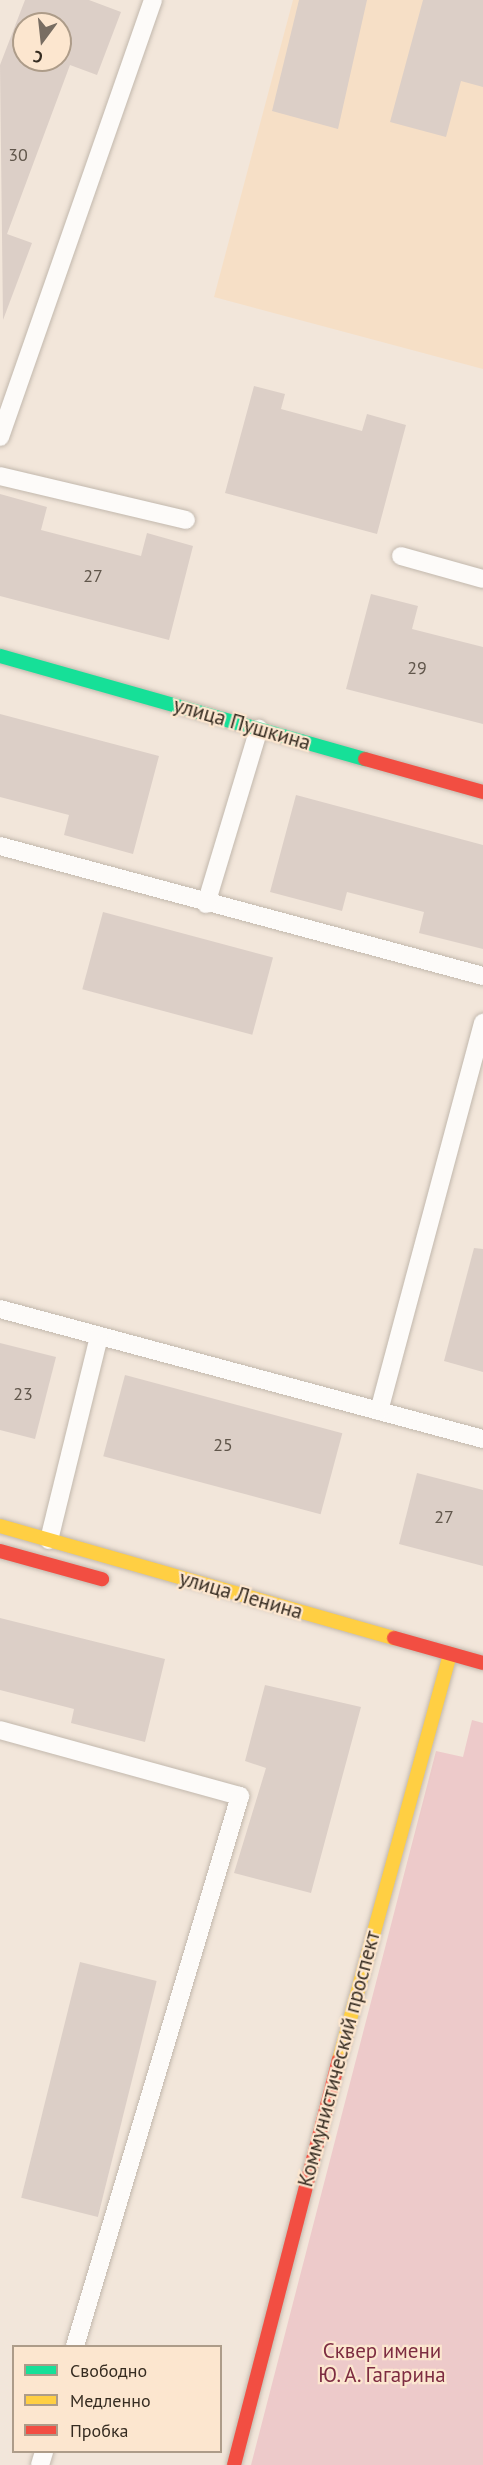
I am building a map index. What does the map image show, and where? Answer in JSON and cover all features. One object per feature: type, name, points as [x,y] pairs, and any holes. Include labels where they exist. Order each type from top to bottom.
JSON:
[{"type":"street","name":"улица Пушкина","points":[[0,656],[483,792]]},
{"type":"street","name":"улица Ленина","points":[[0,1527],[483,1663]]},
{"type":"street","points":[[43,1563],[49,1540]]},
{"type":"street","points":[[0,1551],[122,1585]]},
{"type":"street","name":"Коммунистический проспект","points":[[234,2465],[302,2194],[450,1654]]},
{"type":"street","points":[[427,1670],[464,1680]]},
{"type":"lane","points":[[0,437],[153,0]]},
{"type":"lane","points":[[0,476],[186,520]]},
{"type":"lane","points":[[401,556],[483,579]]},
{"type":"lane","points":[[206,904],[259,729]]},
{"type":"lane","points":[[0,846],[206,904],[483,976]]},
{"type":"lane","points":[[379,1411],[483,1023]]},
{"type":"lane","points":[[0,1309],[483,1439]]},
{"type":"lane","points":[[49,1540],[99,1336]]},
{"type":"lane","points":[[0,1730],[240,1796],[75,2345]]},
{"type":"shaded area","points":[[293,0],[483,0],[483,369],[214,297]]},
{"type":"green space","name":"Сквер имени Ю. А. Гагарина","points":[[472,1720],[483,1723],[483,2465],[251,2465],[436,1751],[463,1757]]},
{"type":"building","points":[[25,0],[89,0],[121,12],[97,75],[72,66],[72,12],[20,12]]},
{"type":"building","points":[[299,0],[367,0],[338,129],[272,111]]},
{"type":"building","points":[[423,0],[483,0],[483,87],[461,81],[446,137],[390,122]]},
{"type":"building","points":[[12,34],[12,72],[67,72],[7,234],[32,243],[3,320],[0,65]]},
{"type":"building","points":[[254,386],[285,394],[281,409],[362,431],[367,414],[406,425],[377,534],[225,493]]},
{"type":"building","points":[[0,494],[47,507],[41,530],[141,556],[147,533],[193,546],[169,640],[0,596]]},
{"type":"building","points":[[371,594],[418,606],[412,629],[483,647],[483,724],[346,689]]},
{"type":"building","points":[[0,714],[159,756],[133,854],[64,835],[69,815],[0,797]]},
{"type":"building","points":[[296,795],[483,845],[483,949],[419,933],[424,912],[347,892],[342,911],[270,892]]},
{"type":"building","points":[[103,912],[273,958],[252,1035],[82,989]]},
{"type":"building","points":[[474,1248],[483,1249],[483,1372],[444,1361]]},
{"type":"building","points":[[0,1343],[56,1357],[35,1439],[0,1430]]},
{"type":"building","points":[[125,1375],[342,1433],[321,1514],[103,1456]]},
{"type":"building","points":[[417,1473],[483,1490],[483,1566],[399,1544]]},
{"type":"building","points":[[0,1618],[165,1659],[145,1742],[71,1723],[74,1709],[0,1690]]},
{"type":"building","points":[[265,1685],[361,1707],[311,1893],[234,1873],[266,1768],[245,1761]]},
{"type":"building","points":[[80,1962],[157,1981],[98,2217],[21,2198]]},
{"type":"traffic: fast","points":[[0,656],[365,759]]},
{"type":"traffic: slow","points":[[0,1526],[394,1638]]},
{"type":"traffic: slow","points":[[339,2060],[450,1654]]},
{"type":"traffic: jam","points":[[365,759],[483,792]]},
{"type":"traffic: jam","points":[[0,1551],[102,1579]]},
{"type":"traffic: jam","points":[[394,1638],[483,1663]]},
{"type":"traffic: jam","points":[[234,2465],[339,2060]]}]
